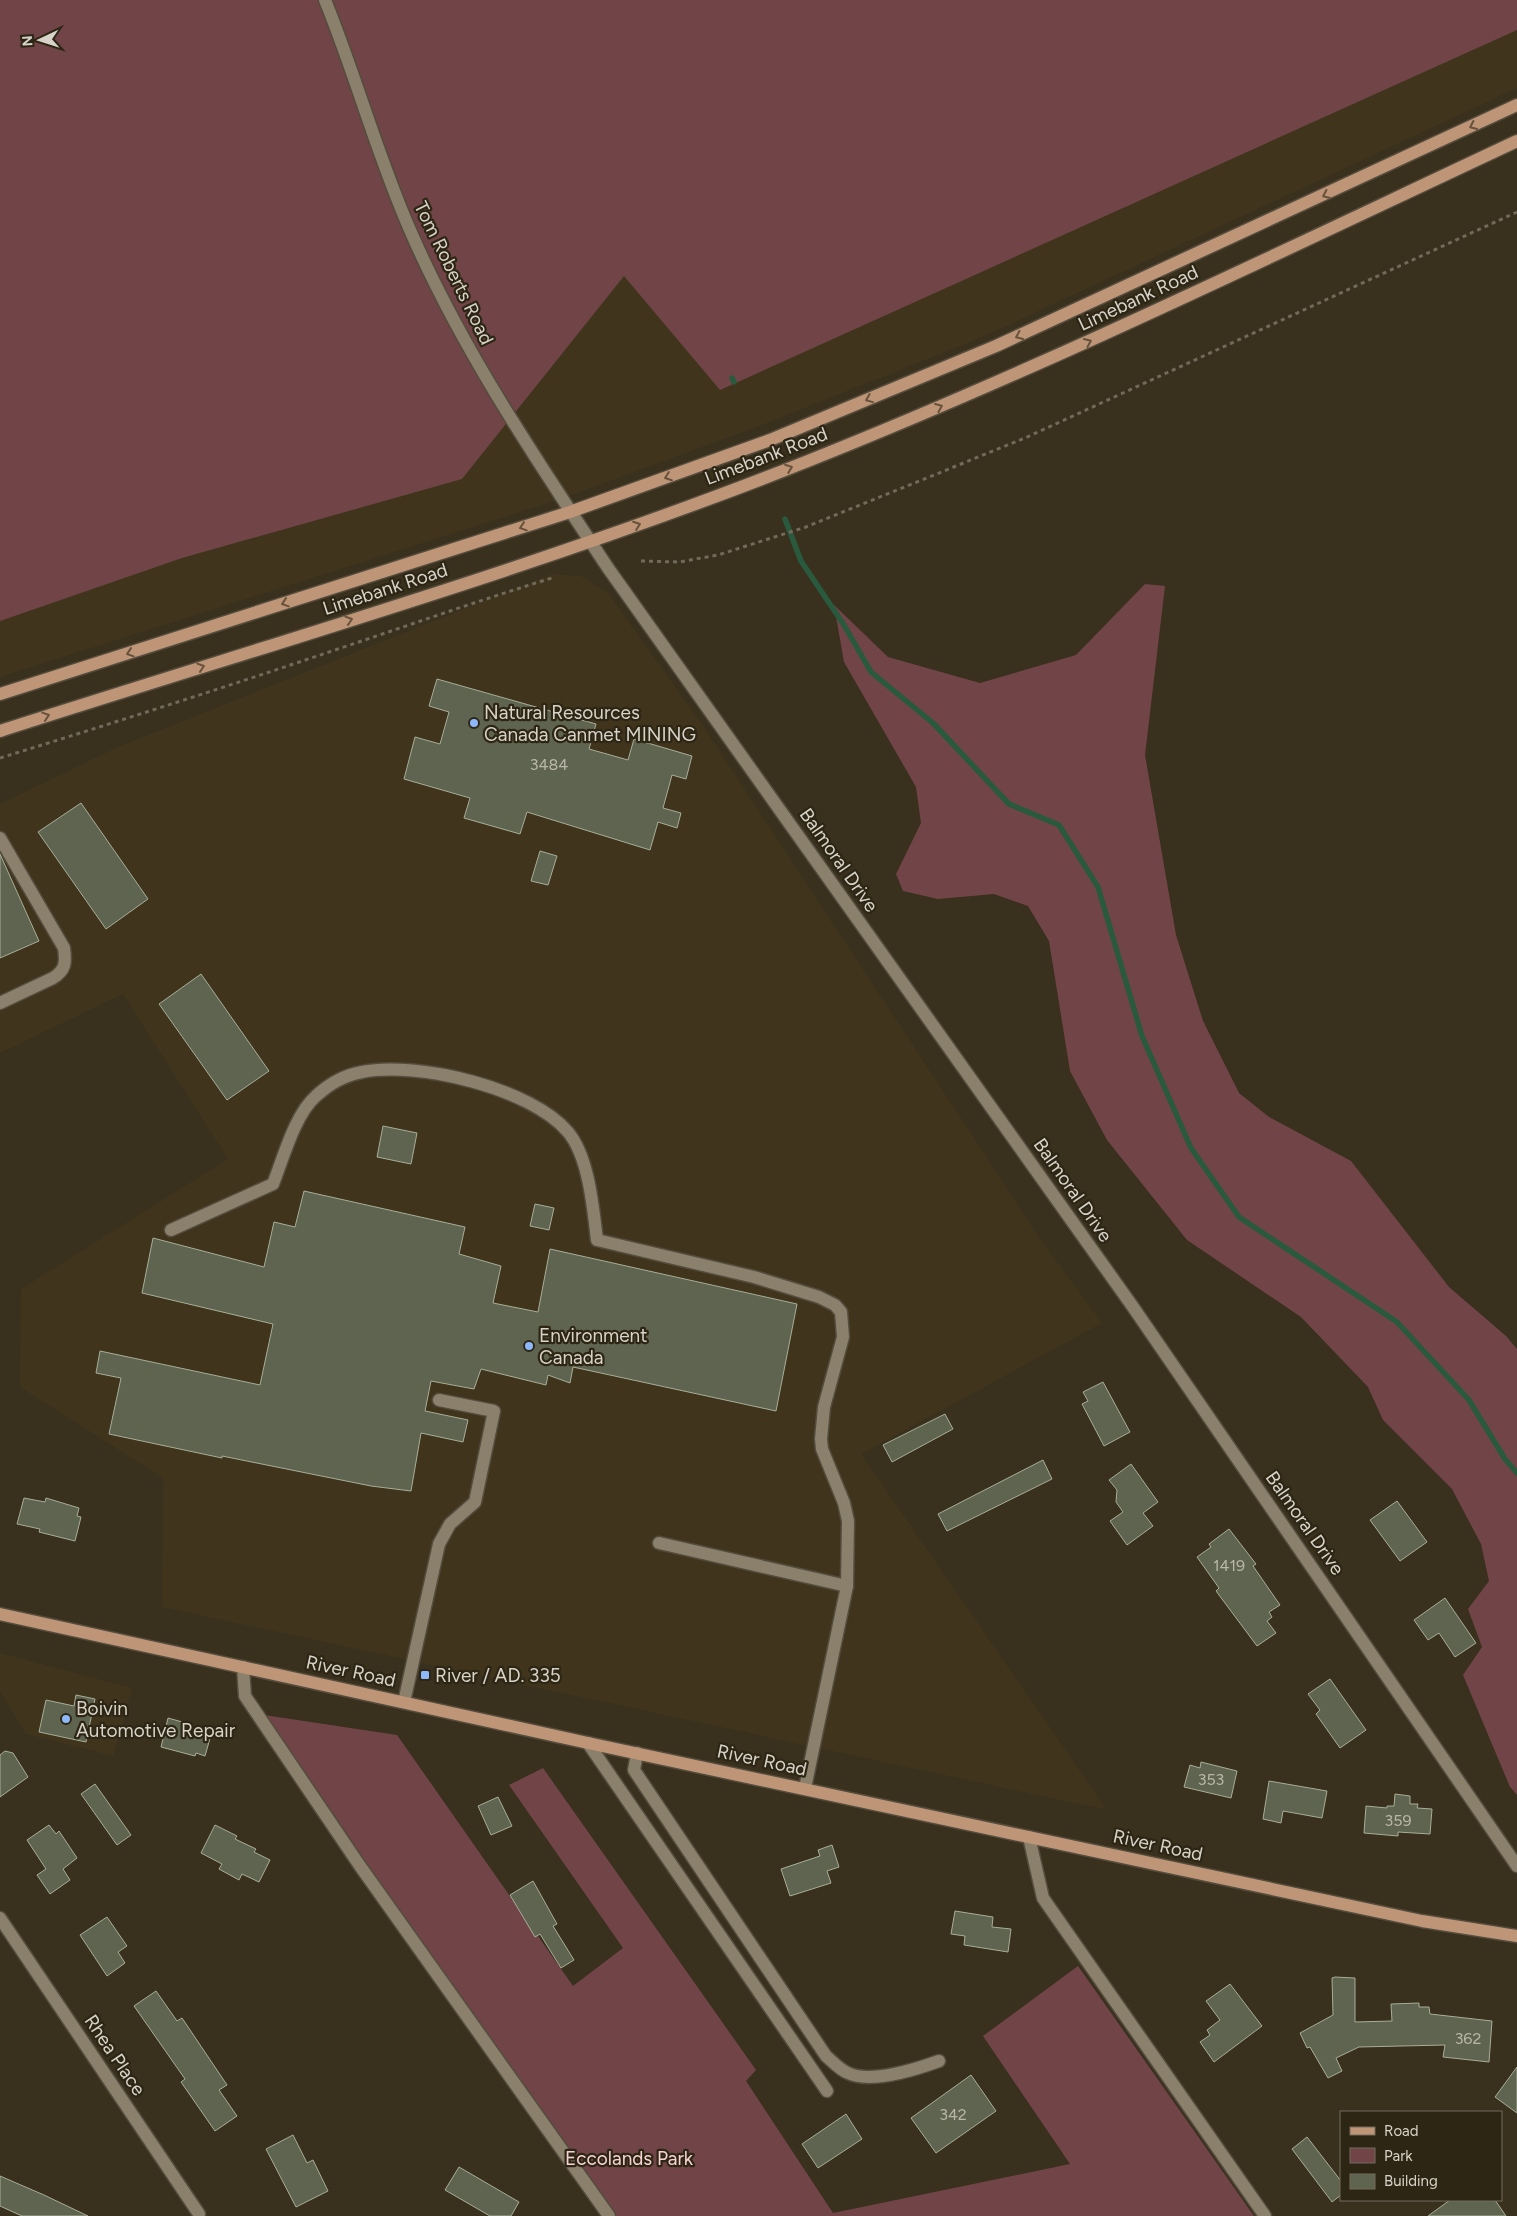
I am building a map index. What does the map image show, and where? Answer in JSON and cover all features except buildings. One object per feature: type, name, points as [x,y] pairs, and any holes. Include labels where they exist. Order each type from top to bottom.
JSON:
[{"type":"main road","name":"Limebank Road","points":[[0,694],[570,512],[770,440],[996,346],[1517,105]]},
{"type":"main road","name":"Limebank Road","points":[[0,731],[591,542],[808,461],[991,385],[1150,314],[1517,141]]},
{"type":"main road","name":"River Road","points":[[0,1614],[588,1743],[1422,1921],[1517,1936]]},
{"type":"street","name":"Tom Roberts Road","points":[[325,0],[391,186],[426,266],[480,367],[570,512],[591,542]]},
{"type":"street","name":"Balmoral Drive","points":[[591,542],[1133,1307],[1517,1866]]},
{"type":"street","points":[[0,838],[64,948],[66,962],[62,973],[0,1003]]},
{"type":"street","points":[[172,1230],[273,1184],[300,1118],[314,1098],[325,1088],[350,1075],[363,1072],[386,1070],[420,1072],[477,1082],[515,1095],[545,1111],[568,1132],[579,1150],[591,1199],[597,1240],[754,1277],[835,1305],[841,1312],[843,1337],[824,1407],[821,1439],[822,1449],[844,1503],[848,1521],[847,1586],[805,1788]]},
{"type":"street","points":[[404,1702],[439,1544],[450,1524],[475,1502],[494,1411],[440,1400]]},
{"type":"street","points":[[659,1543],[847,1586]]},
{"type":"street","points":[[243,1667],[245,1696],[360,1866],[609,2216]]},
{"type":"street","points":[[588,1743],[827,2091]]},
{"type":"street","points":[[637,1753],[634,1770],[826,2056],[849,2074],[876,2076],[911,2071],[939,2061]]},
{"type":"street","points":[[1029,1837],[1043,1898],[1266,2216]]},
{"type":"street","name":"Rhea Place","points":[[0,1918],[199,2214]]},
{"type":"path","points":[[641,561],[679,562],[699,559],[798,530],[1025,438],[1517,212]]},
{"type":"path","points":[[0,758],[163,707],[466,604],[552,578]]},
{"type":"shaded area","points":[[0,0],[1517,0],[1517,88],[985,336],[762,425],[561,499],[0,677]]},
{"type":"shaded area","name":"Environment Canada","points":[[552,574],[581,576],[608,593],[699,720],[1043,1243],[1102,1323],[861,1454],[1107,1810],[162,1607],[163,1478],[20,1387],[21,1289],[228,1159],[123,994],[0,1053],[0,804],[118,747]]},
{"type":"shaded area","points":[[0,1653],[132,1688],[113,1756],[26,1734],[0,1691]]},
{"type":"green space","points":[[0,0],[1517,0],[1517,30],[720,390],[624,276],[462,479],[182,558],[0,621]]},
{"type":"green space","points":[[1145,584],[1165,586],[1145,755],[1176,935],[1203,1021],[1239,1093],[1269,1117],[1351,1161],[1449,1287],[1506,1336],[1517,1349],[1517,1795],[1510,1787],[1463,1675],[1482,1647],[1468,1609],[1489,1581],[1481,1544],[1452,1489],[1383,1420],[1368,1387],[1301,1317],[1187,1240],[1107,1140],[1070,1071],[1049,941],[1028,906],[994,894],[938,899],[903,891],[896,874],[921,823],[916,787],[844,662],[834,605],[888,657],[980,683],[1076,655]]},
{"type":"green space","name":"Eccolands Park","points":[[264,1715],[397,1735],[573,1986],[623,1948],[509,1785],[543,1768],[756,2070],[746,2081],[833,2213],[1070,2164],[983,2036],[1078,1966],[1254,2216],[605,2216]]},
{"type":"waterway","points":[[732,378],[734,382]]},
{"type":"waterway","points":[[785,519],[801,561],[844,625],[871,672],[933,723],[1009,804],[1059,825],[1098,887],[1142,1036],[1191,1148],[1239,1217],[1397,1322],[1469,1400],[1505,1459],[1517,1473]]},
{"type":"place","name":"Natural Resources Canada Canmet MINING","points":[[474,723]]},
{"type":"place","name":"Environment Canada","points":[[529,1346]]},
{"type":"place","name":"River / AD. 335","points":[[425,1675]]},
{"type":"place","name":"Boivin Automotive Repair","points":[[66,1719]]}]
